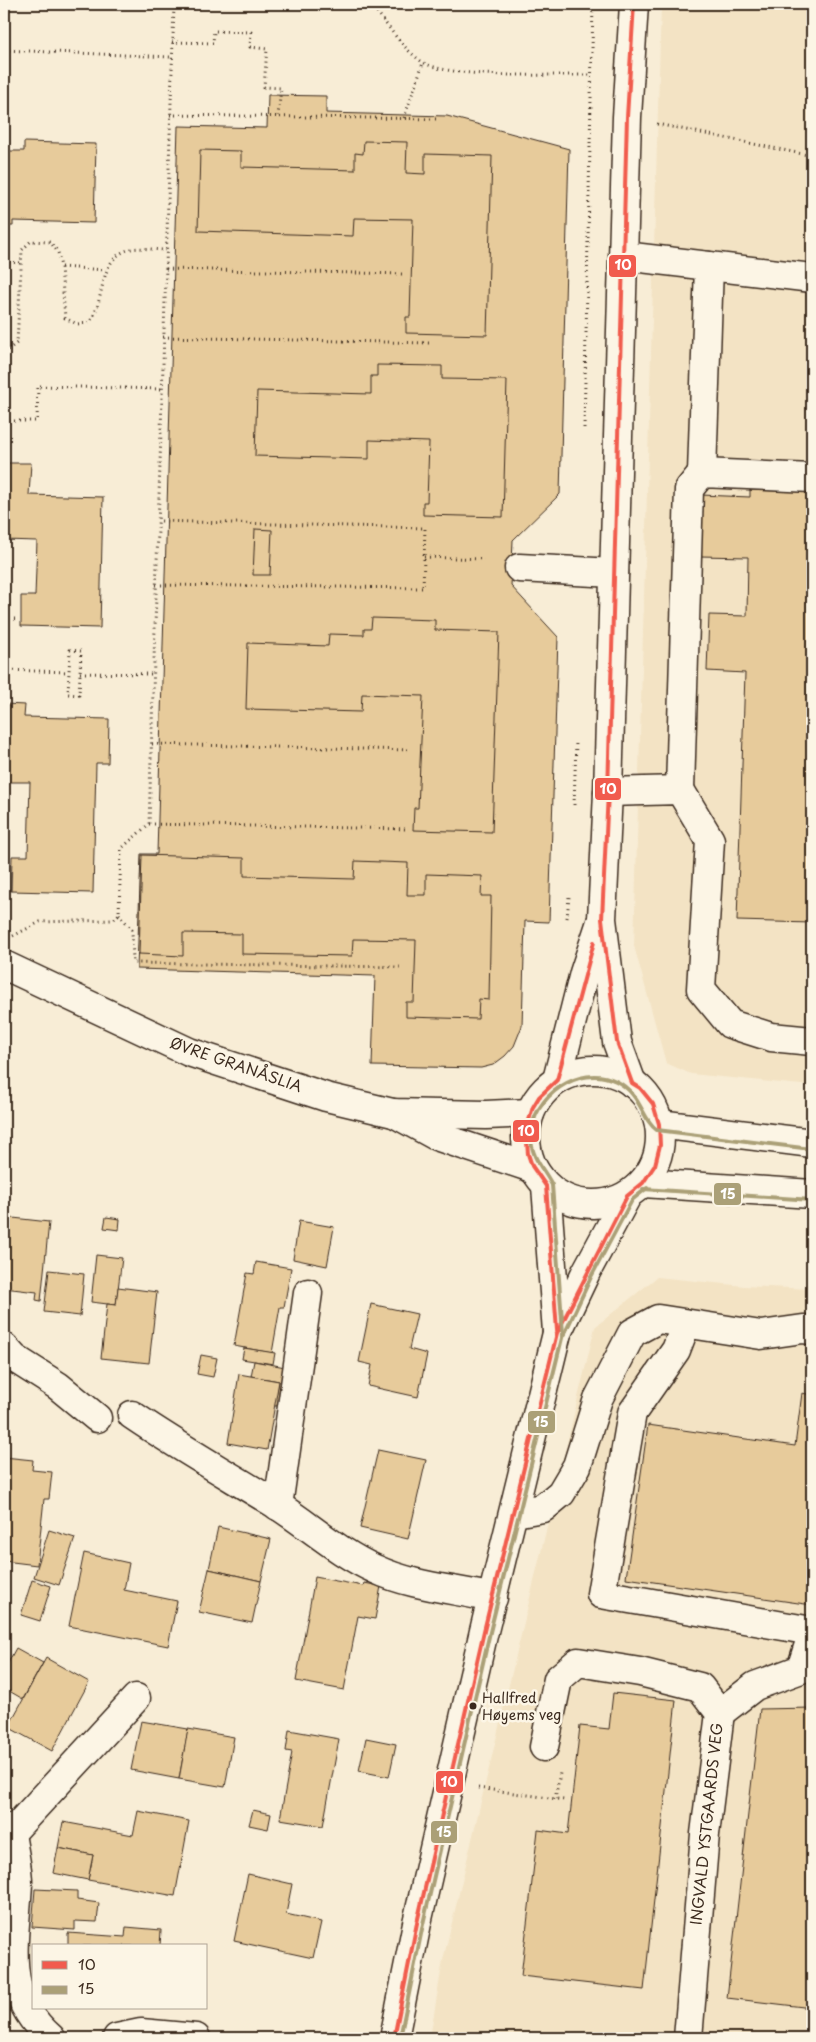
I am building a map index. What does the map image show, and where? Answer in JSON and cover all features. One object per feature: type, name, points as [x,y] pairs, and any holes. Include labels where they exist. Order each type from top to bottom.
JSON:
[{"type":"street","points":[[632,1082],[617,1042],[602,919],[608,792],[627,117],[634,4]]},
{"type":"street","points":[[624,256],[812,278]]},
{"type":"street","points":[[709,266],[702,474],[689,489],[680,790],[710,840],[701,989],[730,1024],[771,1037],[812,1041]]},
{"type":"street","points":[[702,474],[812,478]]},
{"type":"street","points":[[519,568],[614,573]]},
{"type":"street","points":[[608,792],[680,790]]},
{"type":"street","points":[[557,1080],[584,973],[602,919]]},
{"type":"street","name":"ØVRE GRANÅSLIA","points":[[4,966],[189,1052],[326,1097],[393,1112],[486,1115],[530,1113]]},
{"type":"street","points":[[394,2038],[417,1923],[557,1333],[589,1266],[635,1189],[655,1165],[660,1145],[660,1124],[653,1104],[640,1088],[632,1082],[622,1076],[602,1070],[582,1070],[557,1080],[546,1088],[533,1103],[526,1122],[525,1146],[539,1177],[557,1333]]},
{"type":"street","name":"ØVRE GRANÅSLIA","points":[[393,1112],[436,1136],[539,1177]]},
{"type":"street","points":[[660,1124],[812,1143]]},
{"type":"street","points":[[539,1177],[565,1198],[587,1204],[607,1203],[635,1189],[812,1194]]},
{"type":"street","points":[[278,1506],[308,1293]]},
{"type":"street","points":[[514,1513],[543,1508],[561,1493],[577,1466],[598,1399],[632,1333],[658,1319],[760,1335],[803,1329],[812,1330]]},
{"type":"street","points":[[686,1324],[676,1350],[632,1413],[601,1594],[812,1631]]},
{"type":"street","points":[[4,1347],[14,1358],[58,1386],[97,1418]]},
{"type":"street","points":[[132,1414],[184,1450],[278,1506],[338,1549],[375,1570],[402,1579],[493,1598]]},
{"type":"street","points":[[720,1713],[755,1686],[801,1669],[812,1635]]},
{"type":"street","name":"INGVALD YSTGAARDS VEG","points":[[544,1747],[558,1679],[578,1662],[640,1672],[700,1687],[720,1713],[705,1834],[688,2038]]},
{"type":"street","points":[[51,2038],[22,2012],[11,1979],[10,1943],[18,1881],[7,1830],[136,1698]]},
{"type":"street","points":[[117,2038],[141,2033],[196,2038]]},
{"type":"path","points":[[149,824],[174,4]]},
{"type":"path","points":[[370,4],[406,48],[423,63],[458,73],[592,75]]},
{"type":"path","points":[[584,433],[593,4]]},
{"type":"path","points":[[172,42],[213,43],[214,31],[251,32],[250,47],[267,49],[264,87],[281,88],[278,116]]},
{"type":"path","points":[[4,50],[172,57]]},
{"type":"path","points":[[404,118],[423,63]]},
{"type":"path","points":[[170,115],[438,118]]},
{"type":"path","points":[[627,117],[812,156]]},
{"type":"path","points":[[4,353],[17,343],[22,250],[31,241],[50,242],[58,252],[65,318],[77,324],[89,323],[97,313],[106,270],[114,257],[132,249],[166,250]]},
{"type":"path","points":[[4,262],[22,263]]},
{"type":"path","points":[[61,267],[106,270]]},
{"type":"path","points":[[165,268],[405,274]]},
{"type":"path","points":[[164,337],[429,343]]},
{"type":"path","points":[[4,421],[37,422],[38,386],[161,389]]},
{"type":"path","points":[[156,585],[423,588],[424,557],[424,528],[158,521]]},
{"type":"path","points":[[424,557],[484,559]]},
{"type":"path","points":[[4,619],[16,619]]},
{"type":"path","points":[[70,650],[81,651],[80,673],[79,695],[68,694],[70,650]]},
{"type":"path","points":[[4,670],[69,672]]},
{"type":"path","points":[[80,673],[154,674]]},
{"type":"path","points":[[573,811],[576,741]]},
{"type":"path","points":[[152,744],[410,750]]},
{"type":"path","points":[[400,967],[133,963],[132,930],[119,914],[121,849],[149,824],[407,829]]},
{"type":"path","points":[[567,924],[570,888]]},
{"type":"path","points":[[11,937],[40,922],[113,920],[119,914]]},
{"type":"path","points":[[555,1799],[561,1772]]},
{"type":"path","points":[[451,1783],[564,1800]]},
{"type":"shaded area","points":[[661,4],[812,4],[812,1086],[691,1074],[666,1063],[634,946]]},
{"type":"shaded area","points":[[657,1277],[744,1286],[812,1289],[812,2038],[430,2038],[443,1960],[595,1327]]},
{"type":"building","points":[[268,95],[326,96],[326,113],[447,116],[569,149],[560,494],[513,540],[511,586],[558,637],[549,922],[525,921],[522,1026],[514,1046],[505,1056],[493,1065],[481,1068],[372,1066],[375,976],[137,969],[141,854],[157,854],[178,126],[267,128]]},
{"type":"building","points":[[364,141],[407,142],[406,173],[425,174],[425,154],[492,156],[487,335],[406,333],[406,317],[410,317],[413,219],[354,218],[353,236],[198,231],[200,150],[241,151],[241,167],[355,170],[355,153],[363,154]]},
{"type":"building","points":[[24,142],[96,144],[94,223],[13,221],[13,226],[4,226],[4,151],[24,151]]},
{"type":"building","points":[[377,365],[442,366],[442,379],[507,380],[503,517],[423,515],[423,502],[427,502],[429,442],[369,440],[369,459],[255,456],[257,391],[371,394],[371,376],[377,376]]},
{"type":"building","points":[[4,463],[31,463],[29,495],[103,497],[100,628],[21,626],[21,596],[35,596],[37,541],[4,540]]},
{"type":"building","points":[[750,490],[812,492],[812,923],[737,921],[745,673],[707,671],[709,615],[747,616],[748,557],[700,556],[701,495],[750,497]]},
{"type":"building","points":[[255,529],[272,530],[270,575],[253,575]]},
{"type":"building","points":[[372,618],[435,620],[435,630],[499,632],[492,832],[413,830],[414,808],[418,808],[423,696],[362,694],[361,712],[246,709],[248,643],[328,646],[329,634],[364,635],[364,629],[371,629]]},
{"type":"building","points":[[4,704],[25,705],[24,717],[109,719],[108,763],[96,763],[93,893],[11,891],[12,856],[28,856],[30,782],[4,782]]},
{"type":"building","points":[[142,855],[244,858],[244,876],[354,879],[355,861],[408,863],[407,895],[426,895],[426,874],[482,876],[481,896],[491,896],[489,1000],[479,999],[478,1019],[406,1017],[406,1002],[414,1002],[416,940],[353,939],[352,956],[242,954],[242,934],[183,933],[183,956],[139,954]]},
{"type":"building","points":[[4,1217],[49,1222],[41,1301],[36,1300],[37,1292],[4,1288]]},
{"type":"building","points":[[106,1217],[120,1219],[119,1230],[104,1228]]},
{"type":"building","points":[[299,1221],[334,1227],[327,1266],[293,1259]]},
{"type":"building","points":[[96,1255],[122,1258],[116,1305],[91,1302]]},
{"type":"building","points":[[256,1262],[291,1268],[284,1307],[280,1307],[272,1353],[234,1346],[247,1273],[254,1274]]},
{"type":"building","points":[[49,1270],[84,1274],[80,1316],[44,1312]]},
{"type":"building","points":[[118,1287],[157,1292],[149,1363],[101,1358],[107,1304],[116,1305]]},
{"type":"building","points":[[371,1304],[417,1314],[409,1349],[427,1354],[418,1397],[368,1386],[372,1365],[359,1362]]},
{"type":"building","points":[[244,1348],[275,1353],[273,1364],[242,1359]]},
{"type":"building","points":[[201,1355],[217,1358],[213,1377],[197,1374]]},
{"type":"building","points":[[254,1361],[285,1367],[278,1406],[274,1406],[279,1381],[251,1376]]},
{"type":"building","points":[[239,1374],[279,1381],[267,1450],[228,1443]]},
{"type":"building","points":[[802,1393],[812,1395],[812,1605],[626,1578],[648,1425],[795,1446]]},
{"type":"building","points":[[378,1450],[426,1460],[408,1539],[360,1528]]},
{"type":"building","points":[[4,1457],[33,1460],[32,1470],[52,1472],[49,1499],[44,1499],[37,1565],[4,1561]]},
{"type":"building","points":[[218,1527],[271,1539],[261,1581],[209,1569]]},
{"type":"building","points":[[49,1530],[75,1538],[59,1585],[34,1577]]},
{"type":"building","points":[[84,1553],[129,1563],[124,1590],[177,1601],[168,1646],[69,1626]]},
{"type":"building","points":[[209,1569],[261,1581],[252,1623],[199,1612]]},
{"type":"building","points":[[315,1577],[363,1586],[364,1583],[381,1586],[375,1619],[358,1616],[344,1690],[296,1681]]},
{"type":"building","points":[[32,1580],[51,1586],[40,1621],[21,1615]]},
{"type":"building","points":[[16,1648],[43,1663],[23,1699],[4,1688],[4,1670]]},
{"type":"building","points":[[46,1658],[89,1682],[52,1751],[8,1727]]},
{"type":"building","points":[[613,1693],[676,1700],[644,1990],[521,1976],[538,1830],[568,1834],[580,1726],[609,1729]]},
{"type":"building","points":[[812,1708],[812,2008],[727,1998],[760,1709]]},
{"type":"building","points":[[141,1721],[188,1729],[179,1779],[131,1770]]},
{"type":"building","points":[[188,1729],[234,1737],[225,1787],[179,1779]]},
{"type":"building","points":[[289,1730],[339,1739],[323,1826],[280,1819],[292,1752],[286,1751]]},
{"type":"building","points":[[366,1738],[396,1744],[389,1777],[359,1771]]},
{"type":"building","points":[[253,1810],[271,1814],[268,1829],[249,1825]]},
{"type":"building","points":[[138,1811],[189,1821],[175,1896],[88,1880],[93,1855],[58,1848],[63,1822],[133,1835]]},
{"type":"building","points":[[58,1848],[93,1855],[88,1880],[53,1873]]},
{"type":"building","points":[[248,1874],[292,1884],[286,1914],[321,1922],[313,1958],[234,1941]]},
{"type":"building","points":[[35,1889],[77,1891],[77,1900],[99,1903],[97,1922],[75,1921],[75,1930],[32,1927]]},
{"type":"building","points":[[126,1927],[161,1930],[160,1944],[68,1944],[68,1933],[125,1937]]},
{"type":"transit line","name":"10","points":[[394,2038],[417,1923],[484,1631],[557,1333],[627,1196],[643,1183],[655,1165],[660,1145],[659,1124],[653,1104],[640,1088],[632,1083],[617,1042],[602,919],[608,792],[627,117],[634,4]]},
{"type":"transit line","name":"10","points":[[557,1330],[546,1186],[532,1166],[528,1154],[526,1130],[533,1107],[539,1097],[557,1080],[594,942]]},
{"type":"transit line","name":"15","points":[[400,2038],[423,1924],[490,1632],[563,1334],[552,1185],[533,1151],[531,1137],[533,1122],[539,1109],[548,1097],[560,1087],[573,1080],[587,1077],[602,1077],[625,1086],[657,1130],[811,1149]]},
{"type":"transit line","name":"15","points":[[564,1335],[592,1275],[632,1200],[647,1188]]},
{"type":"transit line","name":"15","points":[[643,1189],[812,1200]]},
{"type":"place","name":"Hallfred Høyems veg","points":[[473,1706]]}]
